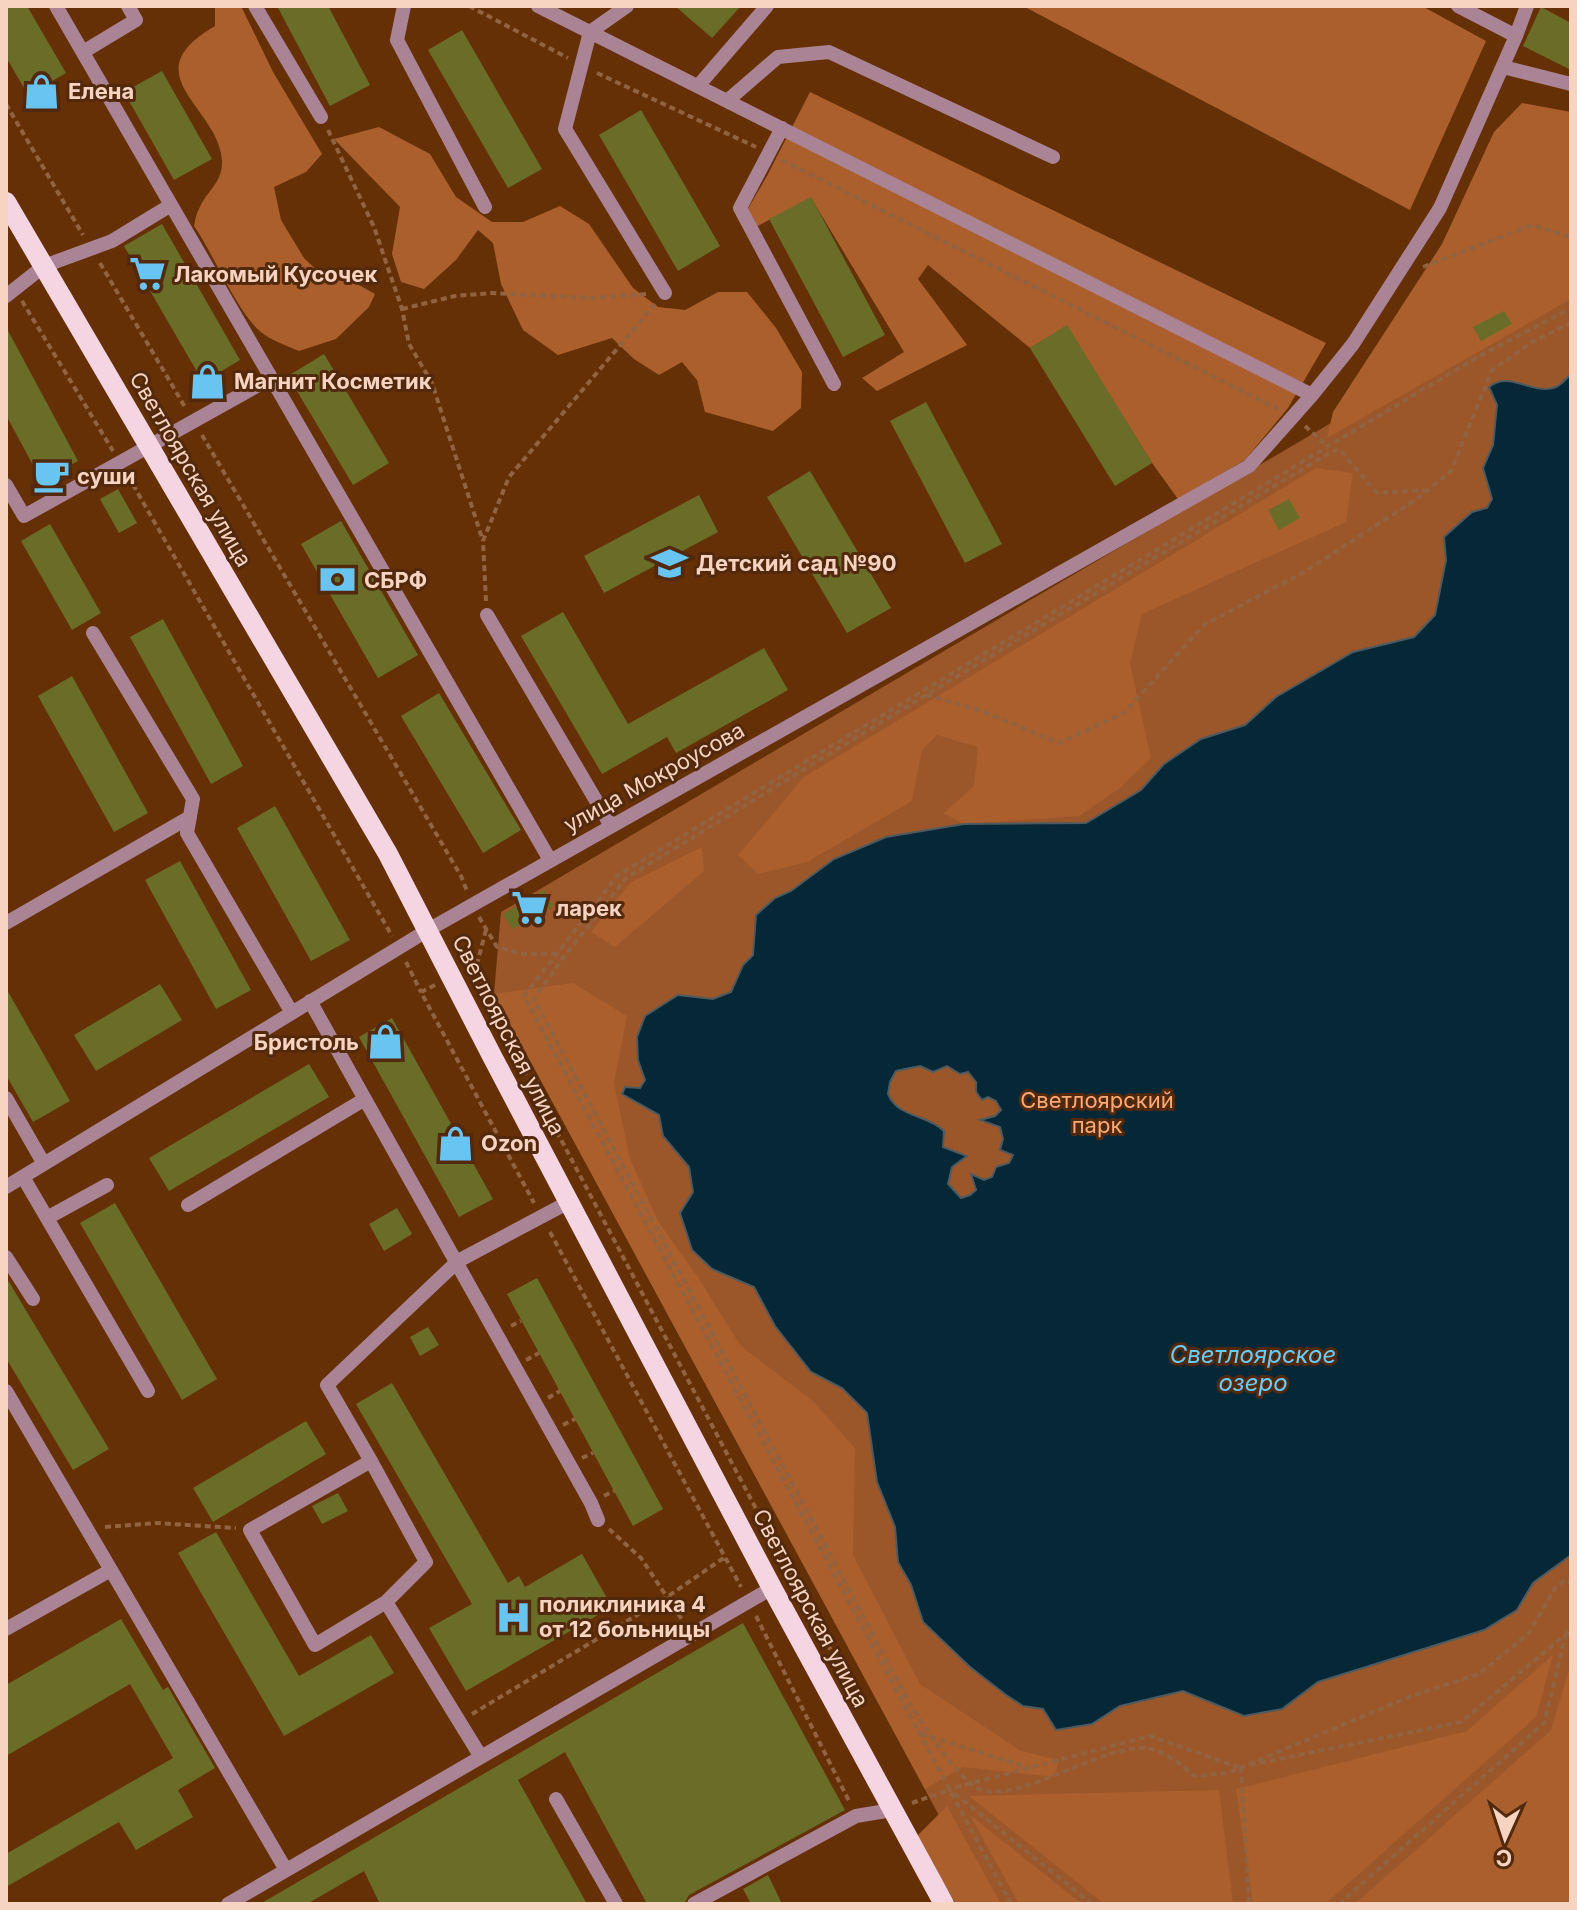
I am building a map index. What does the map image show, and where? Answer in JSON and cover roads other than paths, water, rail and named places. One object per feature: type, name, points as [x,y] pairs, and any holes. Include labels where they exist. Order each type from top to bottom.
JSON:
[{"type":"main road","name":"Светлоярская улица","points":[[6,202],[380,840],[772,1588],[944,1904]]},
{"type":"street","points":[[56,6],[550,860]]},
{"type":"street","points":[[83,52],[136,20],[128,6]]},
{"type":"street","points":[[255,6],[321,117]]},
{"type":"street","points":[[404,6],[397,40],[485,207]]},
{"type":"street","points":[[538,6],[1312,395]]},
{"type":"street","points":[[627,6],[590,32],[565,129],[665,293]]},
{"type":"street","points":[[698,86],[767,6]]},
{"type":"street","points":[[1458,6],[1516,36]]},
{"type":"street","name":"улица Мокроусова","points":[[6,1187],[428,930],[1249,466],[1353,344],[1440,208],[1527,6]]},
{"type":"street","points":[[727,101],[778,57],[829,52],[1053,157]]},
{"type":"street","points":[[1503,67],[1571,84]]},
{"type":"street","points":[[782,128],[740,208],[834,384]]},
{"type":"street","points":[[11,293],[44,266],[112,241],[171,205]]},
{"type":"street","points":[[6,485],[24,516],[271,378]]},
{"type":"street","points":[[487,615],[611,826]]},
{"type":"street","points":[[93,633],[193,799],[187,833],[292,1013]]},
{"type":"street","points":[[6,923],[190,817]]},
{"type":"street","points":[[310,1001],[458,1261],[495,1335],[598,1520]]},
{"type":"street","points":[[6,1098],[44,1164]]},
{"type":"street","points":[[188,1205],[365,1099]]},
{"type":"street","points":[[23,1177],[148,1391]]},
{"type":"street","points":[[47,1218],[107,1185]]},
{"type":"street","points":[[371,1461],[250,1530],[315,1645],[386,1602],[426,1562],[371,1461],[327,1385],[458,1261],[569,1202]]},
{"type":"street","points":[[6,1257],[33,1299]]},
{"type":"street","points":[[6,1391],[286,1870]]},
{"type":"street","points":[[6,1629],[111,1570]]},
{"type":"street","points":[[228,1904],[772,1588]]},
{"type":"street","points":[[386,1602],[481,1757]]},
{"type":"street","points":[[556,1799],[616,1904]]},
{"type":"street","points":[[694,1904],[856,1816],[892,1810]]},
{"type":"water","name":"Светлоярское озеро","points":[[1571,374],[1571,1555],[1533,1583],[1517,1610],[1484,1630],[1318,1682],[1282,1709],[1244,1716],[1183,1691],[1120,1706],[1092,1724],[1056,1730],[1043,1709],[1023,1706],[1006,1695],[970,1667],[923,1622],[911,1585],[898,1562],[895,1527],[877,1482],[867,1413],[842,1388],[811,1372],[775,1326],[754,1287],[712,1269],[692,1250],[680,1213],[693,1192],[689,1167],[663,1136],[659,1115],[622,1094],[625,1087],[640,1088],[645,1080],[638,1060],[637,1037],[645,1016],[678,995],[713,999],[731,992],[743,965],[753,955],[756,915],[775,898],[791,891],[834,859],[886,837],[964,824],[1086,823],[1141,790],[1164,764],[1201,739],[1245,725],[1276,697],[1353,652],[1414,637],[1435,615],[1446,560],[1444,537],[1472,512],[1487,508],[1492,499],[1483,468],[1493,445],[1497,405],[1489,387],[1505,381],[1547,389],[1558,386]],"holes":[[[920,1066],[933,1072],[947,1066],[960,1074],[968,1072],[976,1082],[976,1092],[982,1100],[988,1097],[996,1101],[1001,1110],[995,1116],[980,1120],[1000,1127],[1003,1139],[1000,1150],[1013,1155],[1009,1163],[996,1167],[992,1177],[984,1180],[971,1174],[976,1190],[961,1198],[948,1184],[952,1167],[967,1156],[943,1147],[944,1131],[899,1108],[888,1094],[896,1071]]]},
{"type":"place","name":"Елена","points":[[42,91]]},
{"type":"place","name":"Лакомый Кусочек","points":[[148,274]]},
{"type":"place","name":"Магнит Косметик","points":[[208,381]]},
{"type":"place","name":"суши","points":[[51,476]]},
{"type":"place","name":"Детский сад №90","points":[[670,563]]},
{"type":"place","name":"СБРФ","points":[[338,580]]},
{"type":"place","name":"ларек","points":[[530,908]]},
{"type":"place","name":"Бристоль","points":[[385,1042]]},
{"type":"place","name":"Ozon","points":[[455,1143]]},
{"type":"place","name":"поликлиника 4 от 12 больницы","points":[[513,1617]]},
{"type":"park label","name":"Светлоярский парк","points":[[1097,1112]]}]
